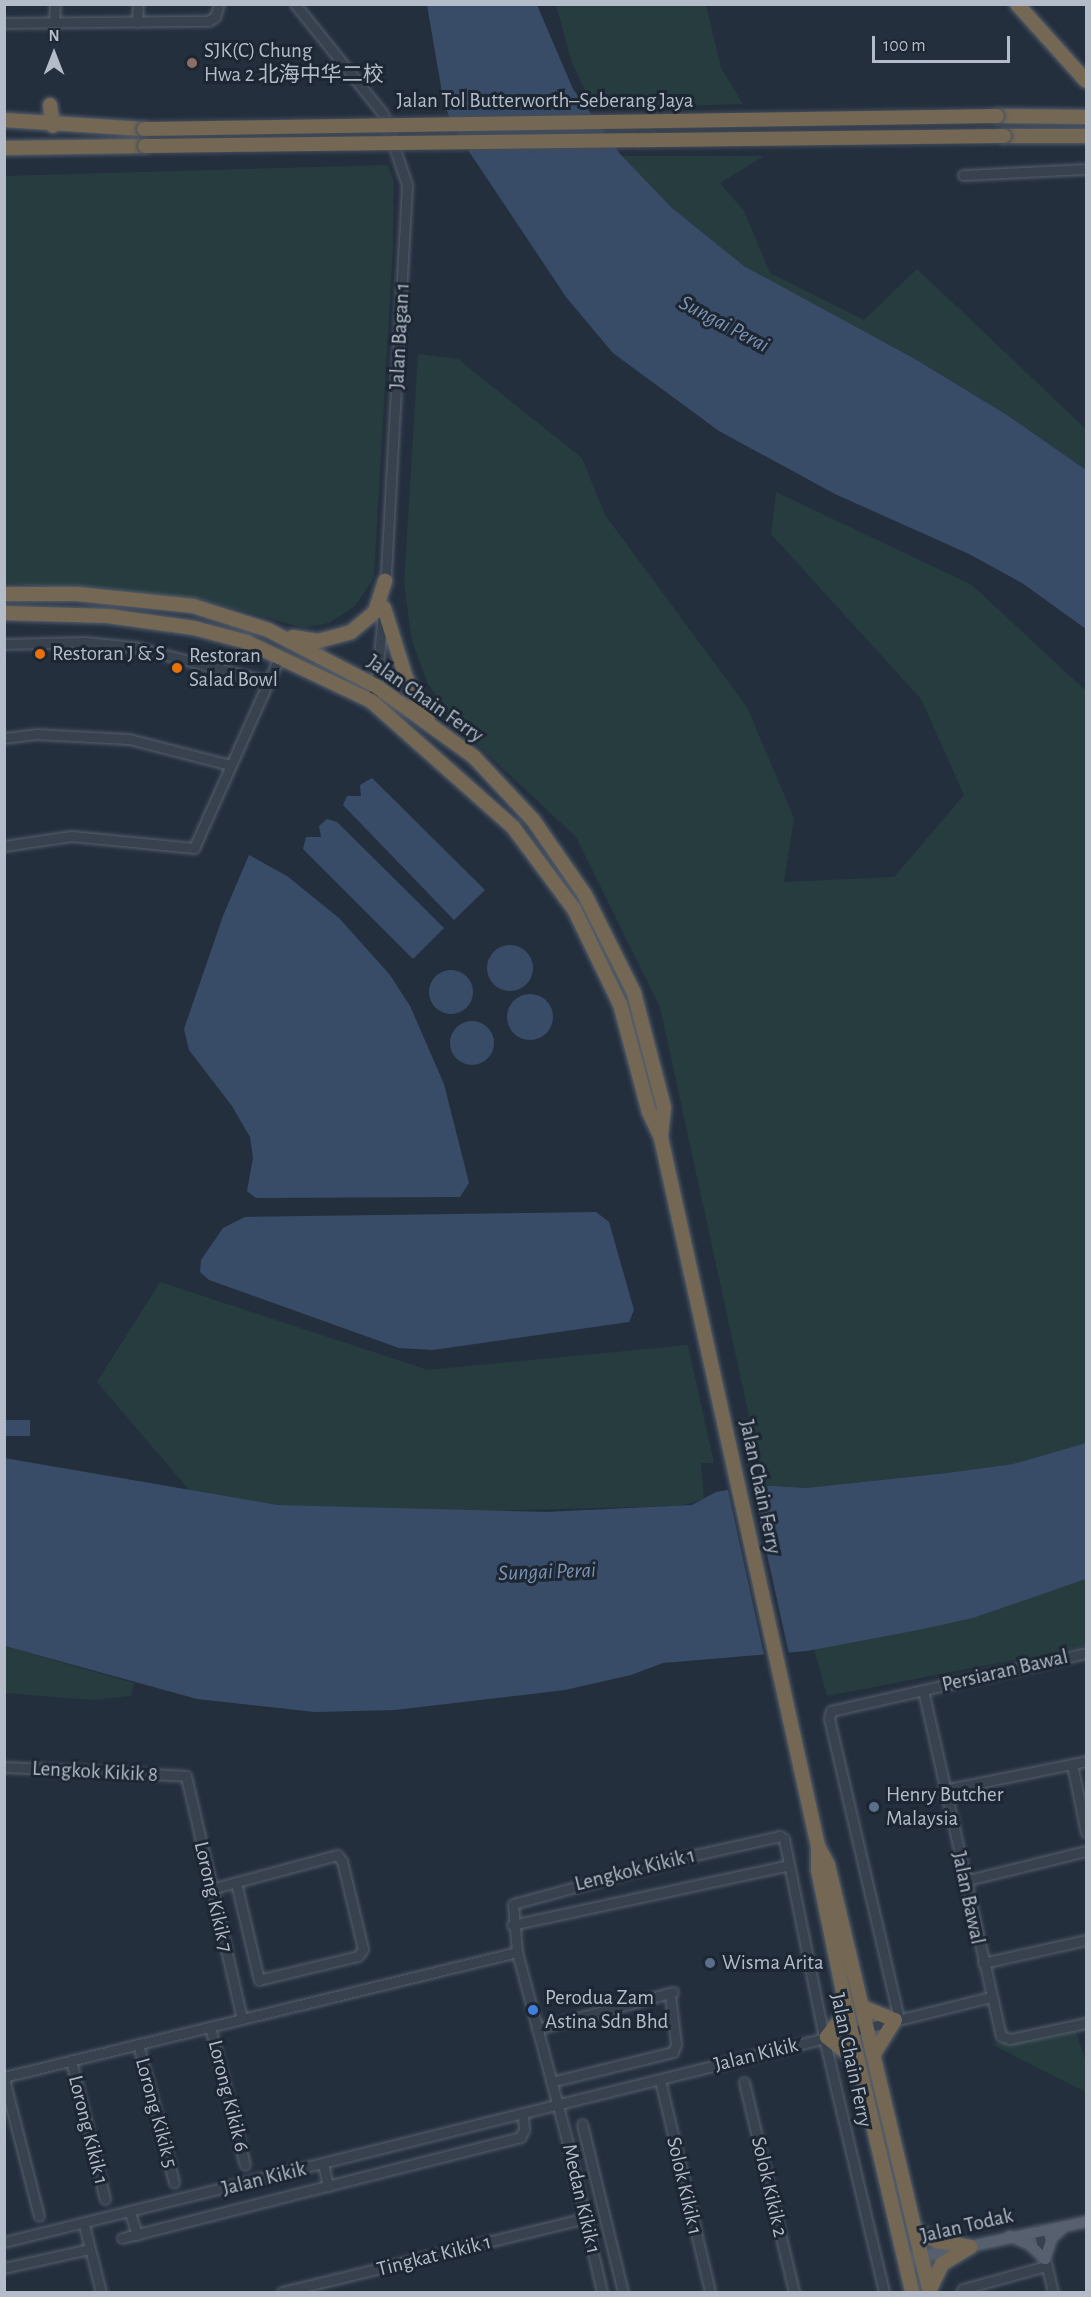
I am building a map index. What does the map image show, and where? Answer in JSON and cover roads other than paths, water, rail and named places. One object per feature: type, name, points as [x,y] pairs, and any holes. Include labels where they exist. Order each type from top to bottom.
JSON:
[{"type":"highway","points":[[1017,4],[1086,81]]},
{"type":"highway","points":[[50,105],[53,126]]},
{"type":"highway","name":"Jalan Tol Butterworth–Seberang Jaya","points":[[4,120],[53,126],[144,129],[997,116],[1086,117]]},
{"type":"highway","name":"Jalan Tol Butterworth–Seberang Jaya","points":[[4,148],[1086,136]]},
{"type":"highway","points":[[268,630],[309,641],[351,632],[375,612],[385,581]]},
{"type":"highway","name":"Jalan Chain Ferry","points":[[4,594],[77,594],[182,605],[268,630],[376,686],[474,757],[533,820],[585,895],[633,993],[664,1107],[661,1138]]},
{"type":"highway","points":[[384,608],[406,678],[430,723]]},
{"type":"highway","name":"Jalan Chain Ferry","points":[[4,613],[108,616],[174,624],[235,638],[280,656],[371,701],[513,827],[574,909],[620,1004],[649,1112],[661,1138],[818,1846],[818,1870],[851,2031],[912,2292]]},
{"type":"highway","name":"Jalan Chain Ferry","points":[[818,1846],[828,1865],[929,2292]]},
{"type":"highway","points":[[862,2007],[897,2019],[874,2053]]},
{"type":"highway","points":[[847,2011],[825,2037],[859,2063]]},
{"type":"highway","points":[[915,2230],[937,2241],[970,2247]]},
{"type":"highway","points":[[929,2292],[942,2264],[970,2247]]},
{"type":"main road","name":"Jalan Todak","points":[[905,2260],[970,2247],[1086,2216]]},
{"type":"main road","name":"Jalan Todak","points":[[1038,2230],[1086,2222]]},
{"type":"main road","points":[[1045,2262],[1052,2238],[1066,2227]]},
{"type":"main road","points":[[1010,2236],[1030,2245],[1045,2262]]},
{"type":"street","points":[[54,22],[55,4]]},
{"type":"street","points":[[137,22],[138,4]]},
{"type":"street","name":"Jalan Bagan 1","points":[[296,4],[383,114],[407,185],[384,608],[376,686],[371,701]]},
{"type":"street","points":[[4,23],[208,21],[218,8]]},
{"type":"street","points":[[963,175],[1086,169]]},
{"type":"street","points":[[4,644],[85,642],[135,647],[270,682]]},
{"type":"street","points":[[4,846],[71,836],[194,848],[280,656]]},
{"type":"street","points":[[4,738],[36,734],[129,739],[230,765]]},
{"type":"street","name":"Persiaran Bawal","points":[[923,1690],[1086,1653]]},
{"type":"street","points":[[897,2019],[829,1718],[837,1707],[923,1690]]},
{"type":"street","name":"Jalan Bawal","points":[[923,1690],[982,1963],[1001,2036],[1010,2039],[1086,2023]]},
{"type":"street","points":[[944,1790],[1086,1761]]},
{"type":"street","points":[[1072,1764],[1086,1833]]},
{"type":"street","name":"Lengkok Kikik 8","points":[[4,1767],[186,1776]]},
{"type":"street","name":"Lorong Kikik 7","points":[[186,1776],[242,2019]]},
{"type":"street","name":"Jalan Chain Ferry","points":[[780,1836],[789,1865],[825,2037],[884,2292]]},
{"type":"street","name":"Lengkok Kikik 1","points":[[557,2107],[517,1952],[512,1925],[514,1902],[780,1836]]},
{"type":"street","points":[[964,1881],[1086,1851]]},
{"type":"street","points":[[211,1889],[337,1855],[342,1861],[363,1949],[358,1956],[259,1980],[236,1883]]},
{"type":"street","name":"Lengkok Kikik 1","points":[[512,1925],[789,1865]]},
{"type":"street","points":[[982,1963],[1086,1940]]},
{"type":"street","points":[[39,2216],[4,2078],[517,1952]]},
{"type":"street","points":[[537,2029],[671,1994],[676,2044],[673,2052],[551,2082]]},
{"type":"street","name":"Jalan Kikik","points":[[4,2242],[84,2225],[990,1997]]},
{"type":"street","name":"Lorong Kikik 6","points":[[210,2026],[245,2165]]},
{"type":"street","name":"Lorong Kikik 5","points":[[138,2044],[174,2182]]},
{"type":"street","name":"Lorong Kikik 1","points":[[71,2060],[105,2199]]},
{"type":"street","name":"Solok Kikik 1","points":[[660,2080],[710,2292]]},
{"type":"street","name":"Solok Kikik 2","points":[[744,2082],[794,2292]]},
{"type":"street","name":"Medan Kikik 1","points":[[557,2107],[567,2140],[602,2292]]},
{"type":"street","name":"Jalan Kikik","points":[[122,2238],[520,2137],[524,2130],[523,2115]]},
{"type":"street","name":"Medan Kikik 1","points":[[582,2124],[623,2292]]},
{"type":"street","points":[[567,2140],[585,2136]]},
{"type":"street","points":[[323,2164],[328,2186]]},
{"type":"street","points":[[130,2213],[137,2235]]},
{"type":"street","name":"Tingkat Kikik 1","points":[[282,2292],[585,2218]]},
{"type":"street","points":[[84,2225],[100,2292]]},
{"type":"street","points":[[1038,2230],[1053,2292]]},
{"type":"street","points":[[4,2268],[89,2249]]},
{"type":"street","points":[[961,2292],[1045,2262]]},
{"type":"water","name":"Sungai Perai","points":[[427,5],[537,5],[573,89],[621,155],[672,208],[744,266],[915,359],[1007,415],[1086,470],[1086,629],[1022,583],[969,554],[835,494],[719,431],[613,353],[566,297],[456,132],[444,104]]},
{"type":"water","points":[[372,778],[485,890],[454,920],[343,805],[347,796],[361,796],[360,785]]},
{"type":"water","points":[[327,819],[337,822],[444,928],[413,959],[303,849],[306,837],[321,837],[319,826]]},
{"type":"water","points":[[249,855],[287,876],[339,918],[390,975],[410,1006],[444,1084],[469,1183],[460,1197],[256,1198],[247,1191],[253,1158],[250,1137],[232,1106],[189,1050],[184,1029],[223,916]]},
{"type":"water","points":[[510,945],[526,952],[533,968],[526,984],[510,991],[494,984],[487,968],[494,952]]},
{"type":"water","points":[[451,970],[467,976],[473,992],[467,1008],[451,1014],[435,1008],[429,992],[435,976]]},
{"type":"water","points":[[530,994],[546,1001],[553,1017],[546,1033],[530,1040],[514,1033],[507,1017],[514,1001]]},
{"type":"water","points":[[472,1021],[481,1022],[488,1027],[493,1034],[493,1052],[488,1059],[481,1064],[472,1065],[463,1064],[456,1059],[451,1052],[450,1043],[451,1034],[456,1027],[463,1022]]},
{"type":"water","points":[[596,1212],[609,1222],[634,1310],[629,1322],[433,1350],[399,1348],[209,1280],[200,1272],[201,1260],[223,1228],[245,1217]]},
{"type":"water","points":[[5,1420],[30,1420],[30,1436],[5,1436]]},
{"type":"water","name":"Sungai Perai","points":[[1086,1443],[1086,1579],[973,1618],[807,1651],[663,1663],[631,1675],[565,1690],[395,1710],[315,1712],[197,1699],[5,1646],[4,1458],[278,1505],[546,1512],[692,1505],[716,1492],[756,1485],[806,1488],[947,1473],[1013,1464]]},
{"type":"place","name":"SJK(C) Chung Hwa 2 北海中华二校","points":[[192,63]]},
{"type":"place","name":"Restoran J & S","points":[[40,654]]},
{"type":"place","name":"Restoran Salad Bowl","points":[[177,668]]},
{"type":"place","name":"Henry Butcher Malaysia","points":[[874,1807]]},
{"type":"place","name":"Wisma Arita","points":[[710,1963]]},
{"type":"place","name":"Perodua Zam Astina Sdn Bhd","points":[[533,2010]]}]
